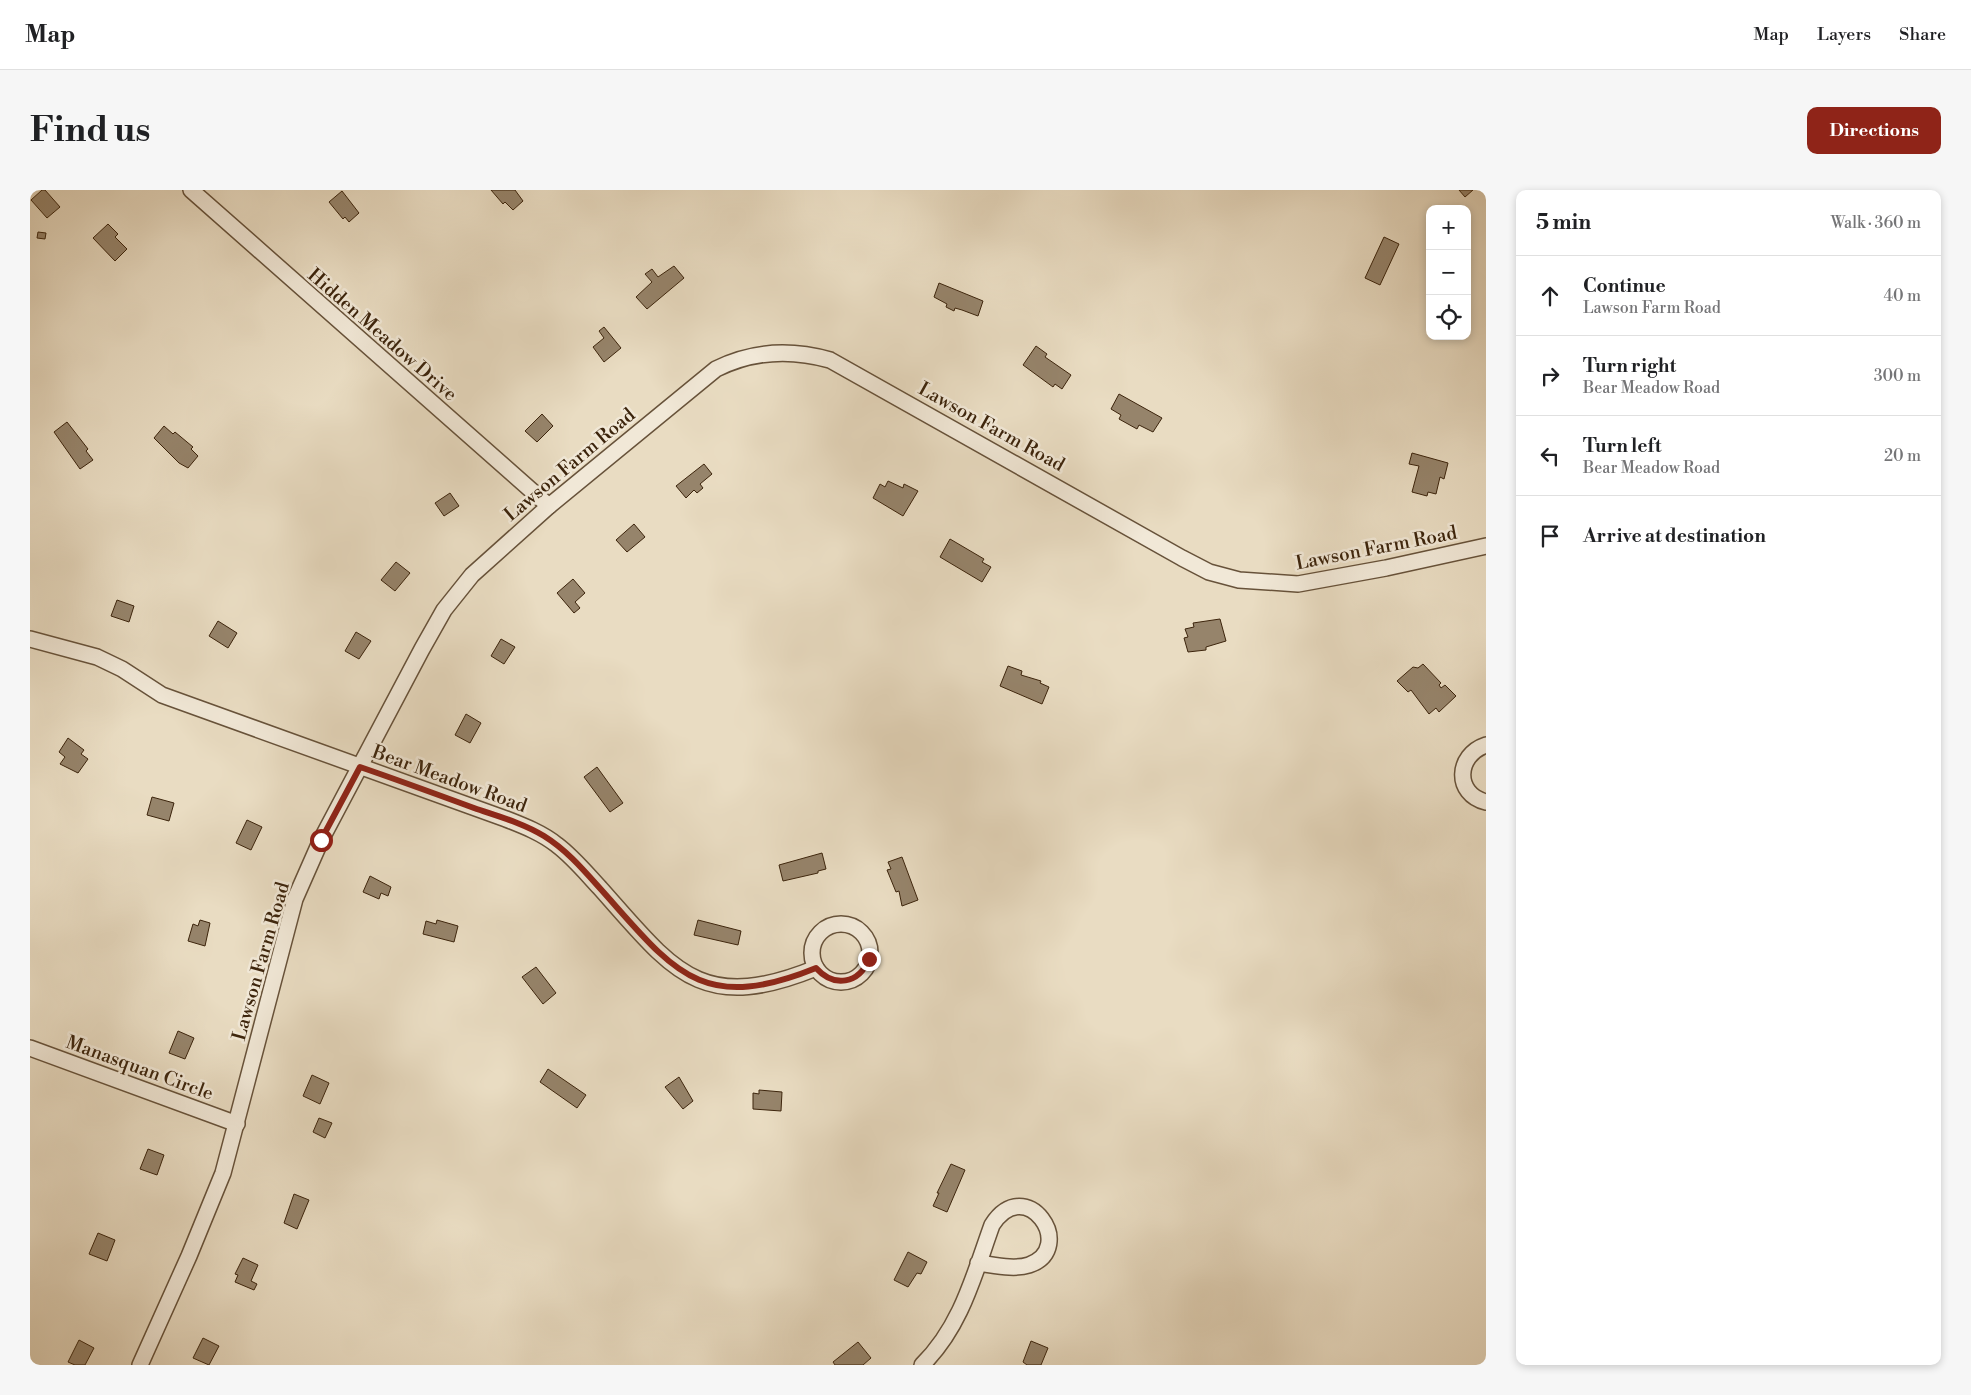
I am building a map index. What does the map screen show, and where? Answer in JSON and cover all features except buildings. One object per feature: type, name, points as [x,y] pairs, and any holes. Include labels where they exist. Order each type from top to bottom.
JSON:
[{"type":"street","name":"Hidden Meadow Drive","points":[[191,190],[549,506]]},
{"type":"street","name":"Lawson Farm Road","points":[[140,1365],[207,1215],[222,1173],[237,1124],[295,899],[321,840],[444,610],[472,575],[549,506],[716,368],[729,362],[758,355],[786,352],[816,356],[843,367],[1182,558],[1224,577],[1254,582],[1298,584],[1386,568],[1486,546]]},
{"type":"street","name":"Bear Meadow Road","points":[[30,639],[98,657],[122,669],[162,695],[506,819],[543,835],[572,858],[658,953],[690,976],[710,985],[728,988],[767,985],[784,981],[816,968]]},
{"type":"street","points":[[1486,745],[1476,748],[1469,755],[1462,772],[1468,791],[1486,802]]},
{"type":"street","name":"Manasquan Circle","points":[[30,1048],[237,1124]]},
{"type":"street","points":[[922,1365],[936,1352],[957,1319],[992,1225],[1006,1210],[1025,1208],[1042,1218],[1047,1226],[1048,1244],[1038,1260],[1020,1266],[978,1264]]},
{"type":"route","points":[[321,840],[360,767],[506,819],[543,835],[572,858],[658,953],[690,976],[710,985],[728,988],[767,985],[784,981],[816,968],[831,980],[841,982],[859,976],[866,968],[869,959]]}]
